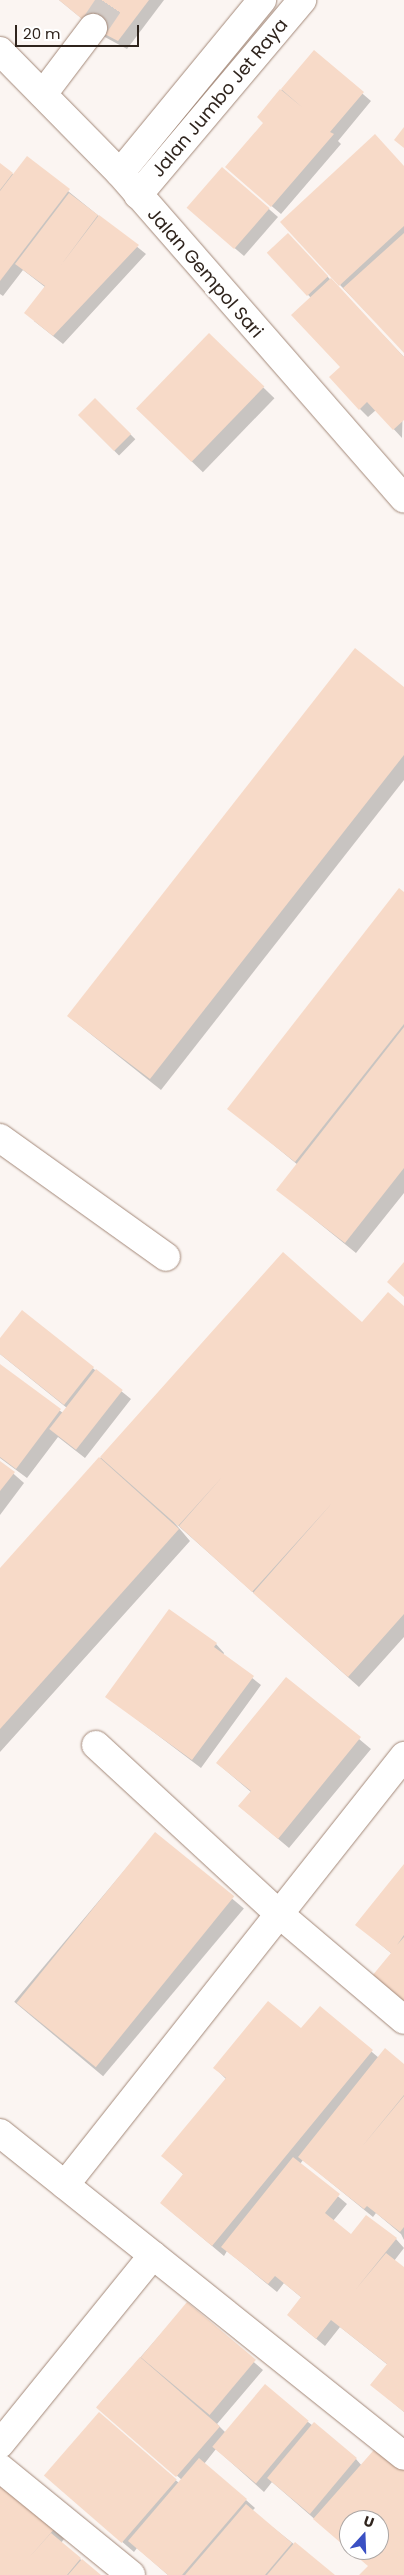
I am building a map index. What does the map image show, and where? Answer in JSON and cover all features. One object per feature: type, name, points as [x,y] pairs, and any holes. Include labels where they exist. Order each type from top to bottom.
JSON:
[{"type":"street","name":"Jalan Jumbo Jet Raya","points":[[120,173],[262,0]]},
{"type":"street","name":"Jalan Jumbo Jet Raya","points":[[138,195],[302,0]]},
{"type":"street","points":[[42,94],[93,28]]},
{"type":"street","name":"Jalan Gempol Sari","points":[[0,51],[120,173],[404,499]]},
{"type":"street","points":[[0,1138],[166,1257]]},
{"type":"street","points":[[96,1746],[278,1913],[404,2020]]},
{"type":"street","points":[[66,2185],[278,1913],[404,1756]]},
{"type":"street","points":[[0,2133],[404,2456]]},
{"type":"street","points":[[0,2444],[152,2255]]},
{"type":"street","points":[[0,2468],[131,2575]]},
{"type":"building","points":[[59,0],[149,0],[118,41],[93,28]]},
{"type":"building","points":[[314,50],[364,92],[330,132],[334,134],[271,207],[225,167],[263,123],[257,117],[280,89],[303,108],[281,89]]},
{"type":"building","points":[[404,127],[404,148],[394,140]]},
{"type":"building","points":[[375,134],[404,166],[404,226],[339,286],[280,222]]},
{"type":"building","points":[[27,156],[70,189],[0,281],[0,191]]},
{"type":"building","points":[[0,163],[13,173],[0,190]]},
{"type":"building","points":[[222,167],[270,208],[234,249],[187,208]]},
{"type":"building","points":[[69,193],[98,215],[61,265],[99,215],[139,245],[53,336],[24,313],[45,286],[15,264]]},
{"type":"building","points":[[288,233],[328,276],[307,296],[267,253]]},
{"type":"building","points":[[404,233],[404,353],[343,288]]},
{"type":"building","points":[[331,278],[404,357],[404,420],[393,430],[367,402],[359,410],[329,377],[340,367],[291,315]]},
{"type":"building","points":[[209,333],[264,386],[191,462],[136,409]]},
{"type":"building","points":[[95,398],[131,434],[114,451],[78,415]]},
{"type":"building","points":[[355,648],[404,687],[404,755],[150,1079],[67,1016]]},
{"type":"building","points":[[399,888],[404,892],[404,1024],[295,1162],[227,1109]]},
{"type":"building","points":[[404,1027],[404,1168],[345,1243],[276,1190]]},
{"type":"building","points":[[283,1252],[362,1322],[388,1292],[404,1306],[404,1614],[348,1677],[253,1593],[333,1502],[252,1592],[179,1526],[223,1476],[178,1526],[100,1457]]},
{"type":"building","points":[[404,1262],[404,1297],[387,1282]]},
{"type":"building","points":[[22,1310],[94,1367],[64,1405],[0,1354],[0,1338]]},
{"type":"building","points":[[0,1364],[61,1409],[16,1469],[0,1457]]},
{"type":"building","points":[[96,1369],[123,1390],[76,1450],[49,1429]]},
{"type":"building","points":[[99,1457],[179,1529],[0,1729],[0,1568]]},
{"type":"building","points":[[0,1461],[15,1472],[0,1491]]},
{"type":"building","points":[[169,1609],[217,1643],[214,1647],[254,1676],[192,1760],[105,1697]]},
{"type":"building","points":[[286,1677],[361,1737],[278,1839],[238,1806],[251,1791],[216,1763]]},
{"type":"building","points":[[155,1832],[234,1896],[96,2067],[17,2003]]},
{"type":"building","points":[[404,1864],[404,1935],[397,1945],[404,1937],[404,2001],[372,1976],[391,1953],[355,1925]]},
{"type":"building","points":[[268,2001],[301,2028],[320,2006],[373,2050],[212,2246],[160,2203],[183,2174],[161,2156],[226,2078],[213,2068]]},
{"type":"building","points":[[385,2048],[404,2064],[404,2095],[360,2149],[404,2096],[404,2227],[400,2232],[367,2206],[364,2209],[298,2157]]},
{"type":"building","points":[[293,2157],[340,2194],[325,2213],[351,2234],[366,2215],[397,2238],[356,2289],[386,2253],[404,2267],[404,2412],[370,2385],[387,2364],[331,2320],[316,2339],[287,2315],[301,2297],[275,2276],[268,2284],[221,2247]]},
{"type":"building","points":[[187,2302],[256,2360],[210,2415],[141,2357]]},
{"type":"building","points":[[140,2357],[220,2427],[176,2477],[96,2408]]},
{"type":"building","points":[[265,2384],[309,2421],[256,2483],[212,2447]]},
{"type":"building","points":[[99,2412],[177,2480],[122,2543],[44,2475]]},
{"type":"building","points":[[314,2422],[357,2458],[310,2514],[267,2478]]},
{"type":"building","points":[[380,2443],[404,2464],[404,2575],[359,2575],[368,2566],[361,2560],[389,2560],[389,2510],[339,2510],[339,2541],[313,2519]]},
{"type":"building","points":[[199,2458],[247,2499],[182,2575],[168,2575],[128,2541]]},
{"type":"building","points":[[3,2484],[55,2528],[27,2560],[51,2533],[81,2558],[67,2575],[0,2575],[0,2488]]},
{"type":"building","points":[[246,2504],[292,2543],[265,2575],[185,2575]]},
{"type":"building","points":[[295,2542],[335,2575],[267,2575]]},
{"type":"building","points":[[82,2559],[101,2575],[68,2575]]},
{"type":"tunnel","points":[[93,28],[112,0]]}]
